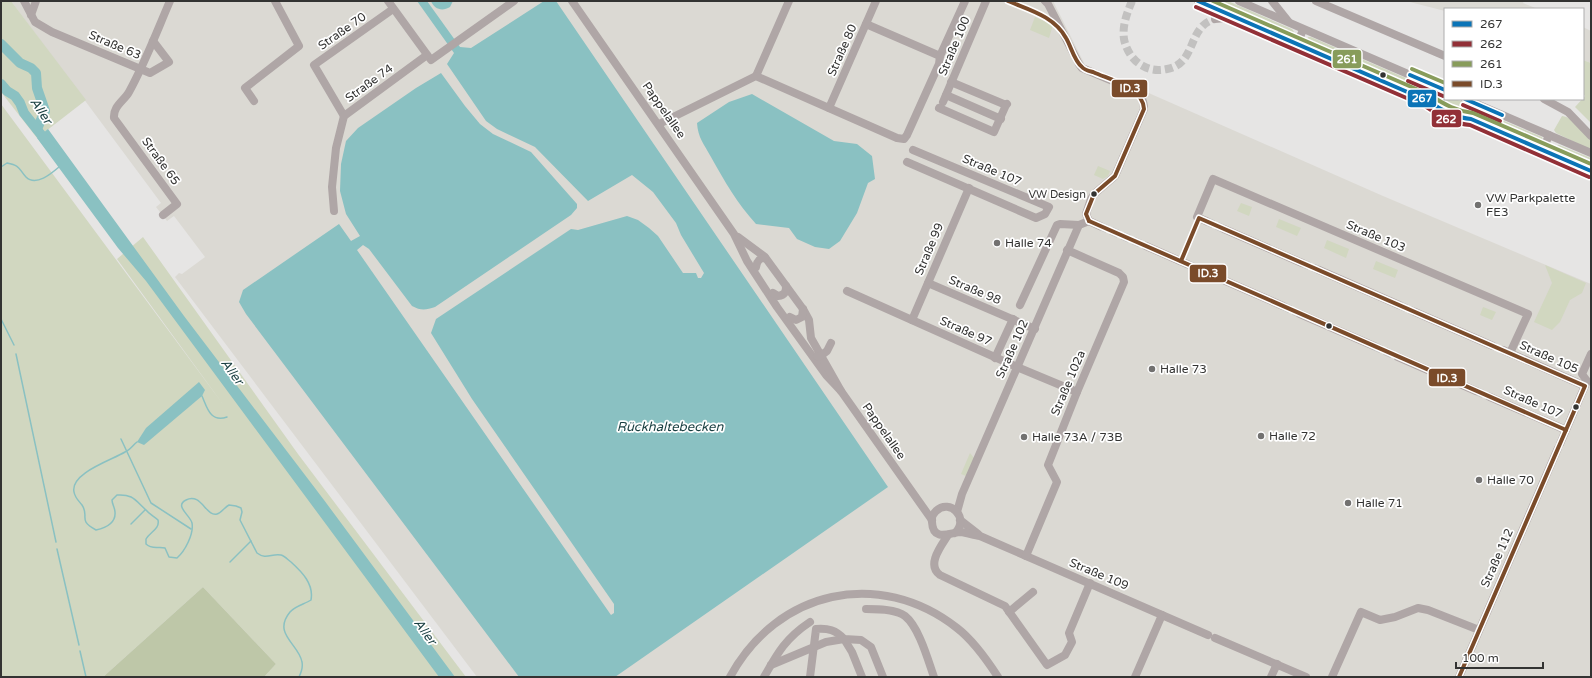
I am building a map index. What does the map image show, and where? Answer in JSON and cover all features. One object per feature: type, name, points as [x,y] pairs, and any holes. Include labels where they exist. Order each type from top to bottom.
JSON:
[{"type":"street","points":[[24,1],[31,15]]},
{"type":"street","points":[[31,15],[36,1]]},
{"type":"street","points":[[140,69],[170,1]]},
{"type":"street","points":[[254,101],[245,88],[299,46],[275,1]]},
{"type":"street","points":[[388,1],[431,60],[514,1]]},
{"type":"street","name":"Pappelallee","points":[[572,1],[659,124],[734,234],[747,261],[777,307],[826,375],[841,391]]},
{"type":"street","points":[[659,124],[756,76],[789,1]]},
{"type":"street","name":"Straße 80","points":[[829,108],[876,1]]},
{"type":"street","points":[[756,76],[897,138],[904,139],[908,135],[940,56],[965,1]]},
{"type":"street","name":"Straße 100","points":[[943,101],[986,1]]},
{"type":"street","points":[[1045,1],[1082,68],[1134,90],[1140,95],[1144,102],[1144,109],[1113,180],[1094,194],[1088,206],[1086,214],[1089,221],[1100,226]]},
{"type":"street","points":[[1200,1],[1591,171]]},
{"type":"street","points":[[1239,1],[1444,90]]},
{"type":"street","points":[[1272,1],[1290,24]]},
{"type":"street","points":[[1316,1],[1444,56]]},
{"type":"street","name":"Straße 70","points":[[344,116],[314,65],[393,9]]},
{"type":"street","name":"Straße 63","points":[[31,15],[35,22],[52,32],[150,73],[169,62],[153,41]]},
{"type":"street","points":[[1215,19],[1225,18],[1247,22]]},
{"type":"street","points":[[866,24],[940,56]]},
{"type":"street","points":[[1297,44],[1304,30]]},
{"type":"street","name":"Straße 74","points":[[334,211],[332,187],[336,148],[344,116],[427,55]]},
{"type":"street","name":"Straße 65","points":[[140,69],[129,92],[116,108],[114,118],[178,204],[163,215]]},
{"type":"street","points":[[943,101],[994,132],[1007,105],[951,82]]},
{"type":"street","points":[[1467,100],[1591,153]]},
{"type":"street","points":[[1546,100],[1568,112],[1591,136]]},
{"type":"street","points":[[943,101],[1001,118]]},
{"type":"street","points":[[1479,123],[1485,108]]},
{"type":"street","points":[[1543,150],[1549,135]]},
{"type":"street","name":"Straße 107","points":[[907,162],[1036,218],[1045,214],[1049,207],[913,150]]},
{"type":"street","name":"Straße 103","points":[[1200,219],[1213,179],[1522,311],[1528,314],[1507,352]]},
{"type":"street","name":"Straße 99","points":[[912,320],[969,188]]},
{"type":"street","points":[[1079,225],[1089,221]]},
{"type":"street","name":"Straße 102","points":[[957,512],[962,494],[1079,225],[1060,224],[1055,228],[1020,305]]},
{"type":"street","points":[[1224,229],[1302,262]]},
{"type":"street","name":"Pappelallee","points":[[734,234],[765,258],[786,286],[809,320],[811,338],[841,391],[932,520]]},
{"type":"street","points":[[1146,246],[1184,263]]},
{"type":"street","points":[[741,247],[816,355],[819,357],[822,355],[827,351],[831,343]]},
{"type":"street","name":"Straße 102a","points":[[1026,556],[1058,482],[1048,465],[1077,392],[1124,282],[1123,277],[1119,273],[1067,250]]},
{"type":"street","points":[[756,267],[757,262],[761,258],[765,258]]},
{"type":"street","points":[[1319,270],[1399,305]]},
{"type":"street","points":[[1205,272],[1283,306]]},
{"type":"street","name":"Straße 98","points":[[928,283],[1034,329]]},
{"type":"street","points":[[773,293],[778,296],[782,296],[786,292],[786,286]]},
{"type":"street","name":"Straße 97","points":[[847,291],[995,358],[1077,392]]},
{"type":"street","points":[[790,317],[796,320],[802,317],[802,310]]},
{"type":"street","points":[[1415,312],[1493,346]]},
{"type":"street","points":[[1300,314],[1374,346]]},
{"type":"street","points":[[995,358],[1013,319]]},
{"type":"street","name":"Straße 105","points":[[1507,352],[1588,382]]},
{"type":"street","points":[[1588,382],[1582,374],[1591,354]]},
{"type":"street","points":[[1398,356],[1476,391]]},
{"type":"street","name":"Straße 112","points":[[1459,677],[1588,382]]},
{"type":"street","name":"Straße 107","points":[[1490,396],[1566,430]]},
{"type":"street","name":"Straße 102","points":[[948,507],[962,494]]},
{"type":"street","points":[[917,500],[936,510]]},
{"type":"street","points":[[937,553],[951,534],[959,528],[960,520],[957,512],[953,508],[943,507],[936,510],[932,520],[933,527],[937,533],[937,553],[934,568],[937,573],[1005,606],[1047,665],[1065,655],[1072,642],[1069,633],[1090,583]]},
{"type":"street","points":[[960,520],[980,536]]},
{"type":"street","points":[[937,533],[951,534],[961,532],[980,536]]},
{"type":"street","name":"Straße 109","points":[[980,536],[1306,677]]},
{"type":"street","points":[[1009,612],[1033,592]]},
{"type":"street","points":[[730,677],[749,647],[778,620],[816,601],[837,596],[860,594],[881,595],[904,600],[922,606],[942,617],[958,629],[975,645],[998,677]]},
{"type":"street","points":[[866,609],[882,608],[906,617],[918,636],[934,677]]},
{"type":"street","points":[[1332,677],[1361,612],[1380,620],[1396,617],[1418,608],[1428,610],[1479,630]]},
{"type":"street","points":[[1135,677],[1162,615]]},
{"type":"street","points":[[764,677],[780,649],[790,637],[810,622]]},
{"type":"street","points":[[810,677],[816,629],[826,628],[838,633],[844,639],[852,652],[862,677]]},
{"type":"street","points":[[771,665],[826,642],[844,639],[861,640],[871,647],[883,677]]},
{"type":"street","points":[[1271,677],[1277,664]]},
{"type":"shaded area","points":[[11,1],[1053,1],[1085,65],[1383,196],[1591,284],[1591,677],[477,677],[175,277],[179,273],[182,274],[205,257],[174,216],[167,221],[156,207],[161,203]]},
{"type":"shaded area","points":[[1406,1],[1524,1],[1523,3],[1536,8],[1444,8],[1444,11]]},
{"type":"shaded area","points":[[1584,28],[1591,31],[1591,63],[1584,60]]},
{"type":"green space","points":[[1,1],[11,1],[86,100],[37,138],[1,92]]},
{"type":"green space","points":[[1215,1],[1228,1],[1292,29],[1294,32],[1290,36],[1287,36],[1246,18],[1229,7]]},
{"type":"green space","points":[[1035,17],[1053,25],[1049,38],[1030,30]]},
{"type":"green space","points":[[1308,37],[1311,37],[1444,95],[1444,100],[1458,100],[1470,104],[1476,110],[1475,113],[1469,115],[1306,43]]},
{"type":"green space","points":[[1584,60],[1591,63],[1591,123],[1575,107],[1581,100],[1584,100]]},
{"type":"green space","points":[[1,104],[225,407],[117,259],[143,237],[298,454],[466,677],[264,677],[276,664],[203,587],[103,677],[1,677]]},
{"type":"green space","points":[[1490,115],[1542,137],[1543,140],[1540,145],[1491,124],[1487,121],[1487,118]]},
{"type":"green space","points":[[1562,116],[1574,121],[1587,133],[1591,140],[1591,150],[1556,133],[1554,130]]},
{"type":"green space","points":[[1559,145],[1591,158],[1591,167],[1559,153],[1555,148]]},
{"type":"green space","points":[[1098,166],[1110,171],[1108,176],[1103,179],[1094,175]]},
{"type":"green space","points":[[1241,203],[1252,207],[1249,216],[1237,211]]},
{"type":"green space","points":[[1279,219],[1301,228],[1297,236],[1276,227]]},
{"type":"green space","points":[[1327,240],[1349,249],[1346,258],[1324,248]]},
{"type":"green space","points":[[1376,261],[1398,270],[1395,278],[1373,269]]},
{"type":"green space","points":[[1545,265],[1586,283],[1582,293],[1570,300],[1560,322],[1552,330],[1534,322],[1552,283]]},
{"type":"green space","points":[[1483,307],[1496,312],[1492,320],[1480,315]]},
{"type":"green space","points":[[970,453],[974,458],[966,476],[961,474]]},
{"type":"green space","points":[[203,587],[276,664],[264,677],[103,677]]},
{"type":"water","name":"Rückhaltebecken","points":[[417,1],[427,1],[460,47],[471,48],[544,1],[556,1],[888,487],[615,677],[519,677],[246,314],[239,302],[243,290],[339,224],[351,241],[360,236],[346,214],[340,191],[341,164],[346,141],[358,128],[416,88],[441,73],[480,124],[493,134],[531,152],[577,204],[577,208],[571,215],[435,307],[424,310],[412,306],[369,249],[363,245],[357,250],[611,615],[614,613],[614,604],[472,399],[431,333],[436,319],[571,229],[578,230],[627,216],[638,220],[658,236],[683,273],[696,273],[698,278],[701,278],[704,273],[681,235],[676,223],[653,192],[632,175],[588,201],[535,147],[497,129],[486,121],[447,64],[454,53]]},
{"type":"water","points":[[431,1],[453,1],[447,9],[439,9],[432,4]]},
{"type":"water","points":[[752,94],[834,141],[857,144],[872,156],[875,179],[868,183],[857,213],[840,241],[829,249],[815,247],[797,239],[789,228],[756,224],[732,192],[702,141],[697,123],[729,102]]},
{"type":"water","points":[[48,129],[184,316],[324,500],[455,677],[439,677],[146,281],[118,248],[37,138]]},
{"type":"water","points":[[199,382],[205,390],[202,396],[144,445],[137,442],[146,428]]},
{"type":"waterway","points":[[1,44],[20,63],[31,68],[36,73],[37,88],[45,111],[37,129]]},
{"type":"waterway","name":"Aller","points":[[1,84],[7,91],[15,96],[24,113],[50,146]]},
{"type":"waterway","points":[[1,167],[7,163],[15,165],[30,180],[39,180],[44,178],[59,167]]},
{"type":"waterway","points":[[1,319],[14,345]]},
{"type":"waterway","points":[[16,354],[56,542]]},
{"type":"waterway","points":[[202,396],[213,416],[217,418],[227,417]]},
{"type":"waterway","points":[[121,439],[151,503],[191,529]]},
{"type":"waterway","points":[[137,442],[127,451],[93,468],[78,479],[74,492],[76,498],[84,509],[85,521],[87,524],[96,530],[103,528],[112,522],[115,516],[112,500],[117,495],[130,497],[158,520],[158,526],[146,539],[146,544],[151,547],[165,548],[169,557],[177,558],[183,551],[192,532],[191,520],[182,508],[183,502],[191,498],[196,499],[213,514],[217,514],[229,505],[241,508],[242,512],[240,520],[257,553],[263,556],[284,556],[303,574],[311,589],[311,600],[292,610],[285,620],[284,627],[285,633],[300,656],[302,662],[302,670],[299,677]]},
{"type":"waterway","points":[[131,524],[145,510]]},
{"type":"waterway","points":[[230,562],[251,541]]},
{"type":"waterway","points":[[57,549],[79,645]]},
{"type":"waterway","points":[[80,651],[86,677]]},
{"type":"tunnel","points":[[1132,1],[1124,24],[1125,43],[1130,55],[1143,66],[1151,69],[1164,70],[1177,66],[1188,53],[1200,29],[1206,23],[1215,19]]},
{"type":"tunnel","points":[[1206,221],[1224,229]]},
{"type":"tunnel","points":[[1100,226],[1146,246]]},
{"type":"tunnel","points":[[1302,263],[1319,270]]},
{"type":"tunnel","points":[[1187,264],[1205,272]]},
{"type":"tunnel","points":[[1399,305],[1415,312]]},
{"type":"tunnel","points":[[1283,306],[1300,314]]},
{"type":"tunnel","points":[[1374,346],[1398,357]]},
{"type":"tunnel","points":[[1476,391],[1490,397]]},
{"type":"transit line","name":"ID.3","points":[[1008,1],[1032,11],[1055,24],[1061,30],[1077,61],[1083,68],[1124,85],[1138,95],[1142,101],[1144,109],[1115,176],[1094,194],[1086,214],[1089,221]]},
{"type":"transit line","name":"267","points":[[1198,1],[1428,101],[1448,113],[1471,119],[1591,171]]},
{"type":"transit line","name":"261","points":[[1213,1],[1430,95],[1451,107],[1473,113],[1591,164]]},
{"type":"transit line","name":"262","points":[[1196,7],[1425,106],[1446,118],[1458,123],[1470,125],[1589,177]]},
{"type":"transit line","name":"261","points":[[1412,69],[1444,83]]},
{"type":"transit line","name":"267","points":[[1410,75],[1444,90]]},
{"type":"transit line","name":"262","points":[[1408,81],[1443,96]]},
{"type":"transit line","name":"267","points":[[1467,100],[1502,115]]},
{"type":"transit line","name":"262","points":[[1463,105],[1500,121]]},
{"type":"transit line","name":"ID.3","points":[[1181,261],[1199,218],[1585,386],[1459,677]]},
{"type":"transit line","name":"ID.3","points":[[1089,221],[1566,430]]},
{"type":"place","name":"VW Design","points":[[1094,194]]},
{"type":"place","name":"VW Parkpalette FE3","points":[[1478,205]]},
{"type":"place","name":"Halle 74","points":[[997,243]]},
{"type":"place","name":"Halle 73","points":[[1152,369]]},
{"type":"place","name":"Halle 72","points":[[1261,436]]},
{"type":"place","name":"Halle 73A / 73B","points":[[1024,437]]},
{"type":"place","name":"Halle 70","points":[[1479,480]]},
{"type":"place","name":"Halle 71","points":[[1348,503]]}]
